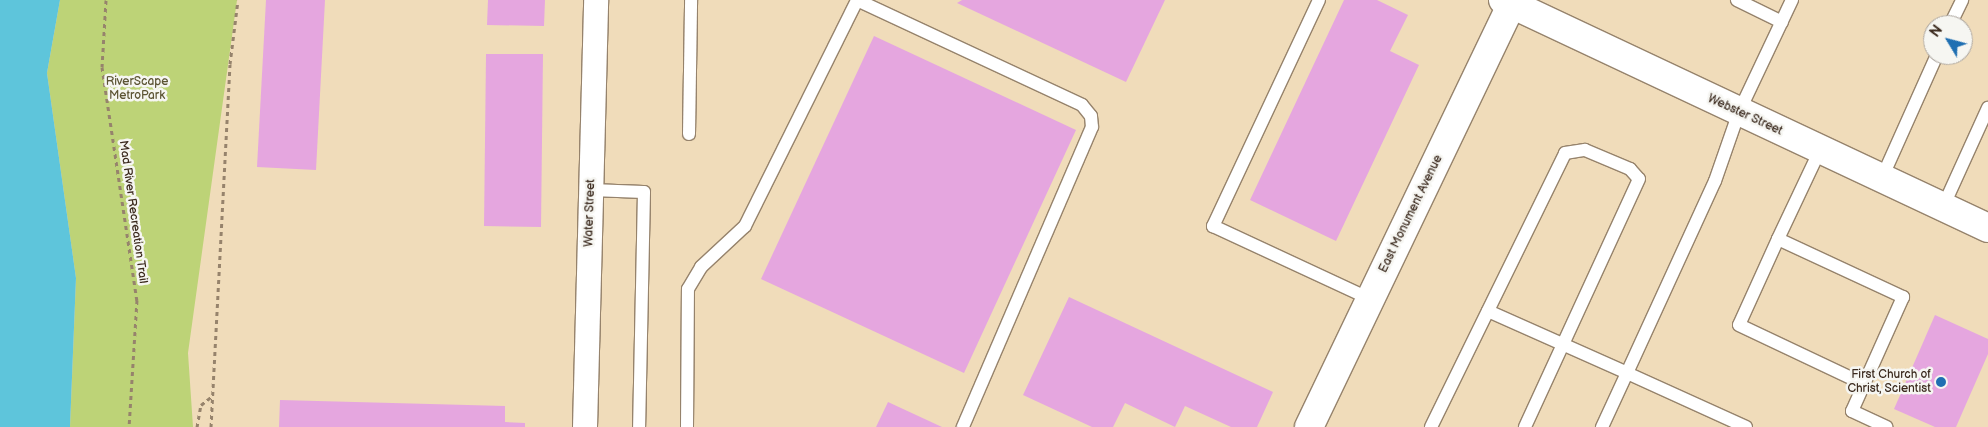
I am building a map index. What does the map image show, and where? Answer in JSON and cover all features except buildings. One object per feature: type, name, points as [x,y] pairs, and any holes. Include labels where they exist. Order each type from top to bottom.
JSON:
[{"type":"street","name":"Water Street","points":[[585,427],[596,0]]},
{"type":"street","name":"East Monument Avenue","points":[[1309,427],[1510,1]]},
{"type":"street","name":"Webster Street","points":[[1510,1],[1881,180],[1988,228]]},
{"type":"lane","points":[[689,134],[691,0]]},
{"type":"lane","points":[[687,427],[688,289],[701,266],[745,226],[857,0],[1082,105],[1091,116],[1092,127],[963,427]]},
{"type":"lane","points":[[1319,0],[1213,226],[1370,299]]},
{"type":"lane","points":[[1737,0],[1782,22]]},
{"type":"lane","points":[[1602,427],[1715,181],[1739,112],[1792,0]]},
{"type":"lane","points":[[1955,15],[1962,0]]},
{"type":"lane","points":[[1881,180],[1933,65]]},
{"type":"lane","points":[[1943,207],[1988,108]]},
{"type":"lane","points":[[1432,427],[1565,153],[1585,150],[1630,169],[1640,179],[1525,427]]},
{"type":"lane","points":[[1820,150],[1739,325],[1864,384]]},
{"type":"lane","points":[[591,190],[644,192],[638,427]]},
{"type":"lane","points":[[1778,239],[1902,297],[1852,410],[1886,427]]},
{"type":"lane","points":[[1488,311],[1746,427]]},
{"type":"path","name":"Mad River Recreation Trail","points":[[106,0],[102,67],[137,300],[129,427]]},
{"type":"path","points":[[211,427],[211,397],[230,64],[238,0]]},
{"type":"path","points":[[197,427],[201,405],[211,397]]},
{"type":"green space","name":"RiverScape MetroPark","points":[[60,0],[237,0],[188,353],[193,427],[70,427],[76,278],[47,73]]},
{"type":"water","points":[[0,0],[60,0],[47,73],[76,278],[70,427],[0,427]]},
{"type":"place","name":"First Church of Christ, Scientist","points":[[1941,382]]}]
